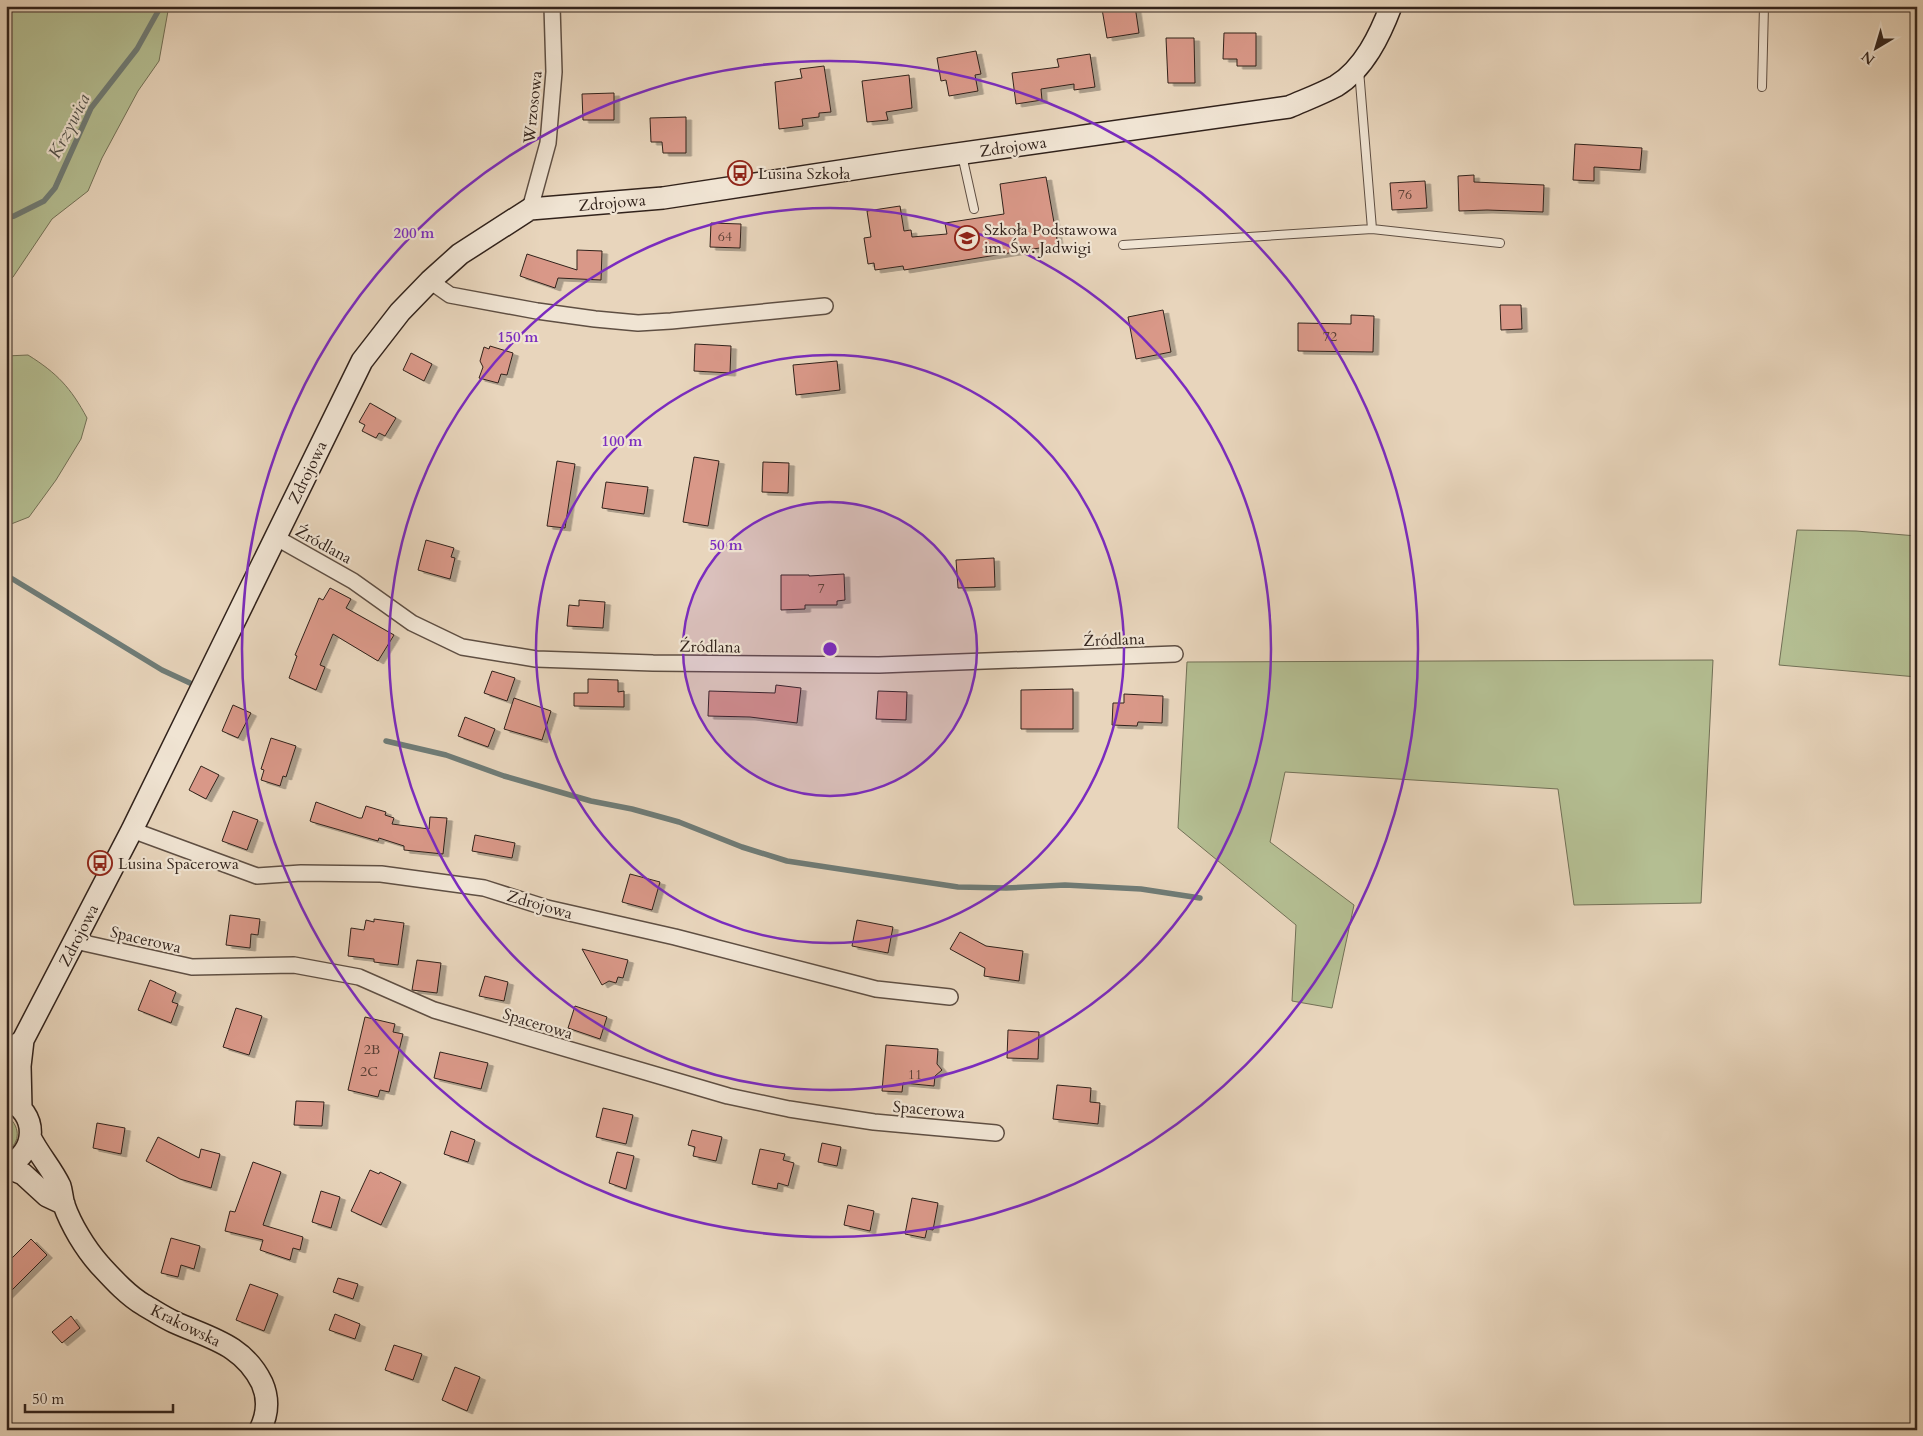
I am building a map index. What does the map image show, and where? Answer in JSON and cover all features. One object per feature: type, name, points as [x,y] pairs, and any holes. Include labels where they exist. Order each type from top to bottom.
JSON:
[{"type":"street","name":"Wrzosowa","points":[[530,209],[548,143],[554,72],[552,6]]},
{"type":"street","name":"Zdrojowa","points":[[14,1104],[23,1040],[132,830],[362,361],[400,312],[430,280],[460,254],[530,209],[662,198],[962,153],[1290,107],[1338,85],[1359,66],[1374,44],[1391,6]]},
{"type":"street","points":[[430,280],[450,295],[576,317],[638,322],[671,321],[825,306]]},
{"type":"street","name":"Źródlana","points":[[275,537],[354,581],[412,623],[462,647],[536,659],[653,663],[879,665],[1175,654]]},
{"type":"street","name":"Zdrojowa","points":[[132,830],[257,876],[301,873],[381,874],[484,888],[547,908],[675,937],[876,989],[950,997]]},
{"type":"street","name":"Spacerowa","points":[[75,941],[192,967],[294,965],[358,977],[434,1010],[728,1096],[789,1109],[874,1122],[996,1133]]},
{"type":"street","name":"Zdrojowa","points":[[6,1057],[23,1040]]},
{"type":"street","name":"Krakowska","points":[[14,1104],[27,1117],[30,1137],[60,1187],[64,1204],[78,1233],[98,1262],[120,1286],[149,1308],[228,1346],[244,1357],[256,1372],[264,1389],[268,1405],[265,1421],[260,1430]]},
{"type":"street","points":[[6,1167],[22,1156],[28,1147],[30,1137]]},
{"type":"street","points":[[6,1167],[23,1174],[47,1196],[64,1204]]},
{"type":"lane","points":[[1762,87],[1764,6]]},
{"type":"lane","points":[[1359,66],[1372,229]]},
{"type":"lane","points":[[962,153],[974,209]]},
{"type":"lane","points":[[1123,245],[1372,229],[1500,243]]},
{"type":"green space","points":[[9,6],[172,6],[168,11],[159,61],[138,91],[102,158],[88,191],[52,219],[13,277],[6,283],[6,15]]},
{"type":"green space","points":[[28,355],[47,368],[62,382],[75,398],[87,418],[81,439],[56,480],[29,517],[6,526],[6,356]]},
{"type":"green space","points":[[1797,530],[1856,531],[1917,536],[1917,677],[1779,665]]},
{"type":"green space","points":[[1713,660],[1701,903],[1574,905],[1558,789],[1285,772],[1270,842],[1354,905],[1332,1008],[1292,1001],[1296,925],[1178,828],[1187,662]]},
{"type":"green space","points":[[6,1115],[11,1119],[16,1128],[17,1139],[6,1152]]},
{"type":"building","points":[[1135,6],[1139,33],[1107,38],[1102,9]]},
{"type":"building","points":[[1224,33],[1256,33],[1256,66],[1237,66],[1237,59],[1223,59]]},
{"type":"building","points":[[1166,38],[1194,38],[1195,83],[1168,83]]},
{"type":"building","points":[[976,51],[981,74],[975,75],[978,91],[949,96],[946,80],[941,81],[937,58]]},
{"type":"building","points":[[1090,54],[1095,87],[1074,90],[1074,84],[1041,89],[1042,100],[1016,104],[1012,73],[1059,67],[1057,59]]},
{"type":"building","points":[[824,66],[831,112],[819,113],[819,117],[802,119],[803,126],[779,129],[775,82],[802,78],[800,69]]},
{"type":"building","points":[[909,75],[912,108],[886,112],[888,120],[867,122],[862,81]]},
{"type":"building","points":[[614,93],[614,120],[583,120],[582,94]]},
{"type":"building","points":[[686,117],[686,153],[663,153],[662,142],[651,142],[650,118]]},
{"type":"building","points":[[1575,144],[1642,148],[1640,170],[1594,167],[1594,181],[1573,180]]},
{"type":"building","points":[[1474,175],[1474,182],[1544,185],[1543,212],[1459,211],[1458,176]]},
{"type":"building","name":"Szkoła Podstawowa im. Św. Jadwigi","points":[[1046,177],[1058,245],[904,270],[903,266],[875,270],[874,263],[868,264],[864,238],[871,237],[867,211],[900,206],[904,231],[911,230],[912,237],[947,234],[945,223],[1004,214],[1000,184]]},
{"type":"building","points":[[1425,181],[1427,208],[1392,210],[1390,183]]},
{"type":"building","points":[[711,223],[741,224],[740,248],[710,247]]},
{"type":"building","points":[[577,250],[602,251],[601,280],[558,278],[555,288],[520,276],[527,254],[577,270]]},
{"type":"building","points":[[1500,305],[1521,305],[1522,329],[1501,330]]},
{"type":"building","points":[[1163,310],[1171,352],[1136,359],[1128,317]]},
{"type":"building","points":[[1351,315],[1374,316],[1373,352],[1298,351],[1298,323],[1351,324]]},
{"type":"building","points":[[695,344],[731,346],[730,373],[694,371]]},
{"type":"building","points":[[490,346],[513,353],[507,375],[501,374],[498,383],[479,378],[483,367],[480,361],[484,347],[489,349]]},
{"type":"building","points":[[411,353],[432,364],[424,381],[403,370]]},
{"type":"building","points":[[837,361],[840,390],[796,395],[793,365]]},
{"type":"building","points":[[370,403],[396,418],[385,436],[379,433],[376,438],[362,431],[365,425],[359,422]]},
{"type":"building","points":[[694,457],[719,461],[708,526],[683,522]]},
{"type":"building","points":[[557,461],[575,464],[565,528],[547,526]]},
{"type":"building","points":[[763,462],[789,463],[788,493],[762,492]]},
{"type":"building","points":[[606,482],[648,487],[644,514],[602,508]]},
{"type":"building","points":[[426,540],[454,548],[451,557],[455,558],[450,579],[418,570]]},
{"type":"building","points":[[994,558],[995,587],[958,588],[956,560]]},
{"type":"building","points":[[844,574],[845,600],[837,601],[837,605],[805,605],[805,609],[781,610],[781,575]]},
{"type":"building","points":[[330,588],[351,599],[346,608],[394,635],[378,661],[333,634],[320,665],[325,667],[316,690],[289,678],[297,656],[295,655],[319,598],[323,600]]},
{"type":"building","points":[[579,600],[605,602],[603,628],[567,626],[569,605],[579,606]]},
{"type":"building","points":[[492,671],[515,678],[507,701],[484,693]]},
{"type":"building","points":[[588,679],[618,680],[618,692],[624,691],[624,707],[574,706],[574,693],[588,693]]},
{"type":"building","points":[[776,685],[801,688],[797,723],[750,717],[708,716],[709,691],[775,693]]},
{"type":"building","points":[[1073,689],[1073,729],[1021,729],[1021,690]]},
{"type":"building","points":[[878,691],[907,692],[906,720],[876,719]]},
{"type":"building","points":[[1124,694],[1163,696],[1162,723],[1138,722],[1137,726],[1112,725],[1113,703],[1124,703]]},
{"type":"building","points":[[514,698],[551,711],[542,740],[504,729]]},
{"type":"building","points":[[233,705],[251,713],[238,738],[222,731]]},
{"type":"building","points":[[465,717],[495,729],[488,747],[458,736]]},
{"type":"building","points":[[271,738],[296,746],[286,777],[283,776],[280,786],[261,780],[264,770],[261,769]]},
{"type":"building","points":[[201,766],[219,775],[206,799],[189,790]]},
{"type":"building","points":[[316,802],[359,818],[362,818],[366,806],[386,812],[385,815],[394,818],[392,824],[429,829],[430,817],[447,818],[443,854],[404,850],[404,846],[379,838],[378,841],[312,822],[310,821]]},
{"type":"building","points":[[233,811],[258,820],[247,850],[222,841]]},
{"type":"building","points":[[475,835],[515,843],[512,858],[472,851]]},
{"type":"building","points":[[630,874],[660,882],[652,910],[622,902]]},
{"type":"building","points":[[230,915],[260,919],[258,935],[251,934],[250,948],[226,945]]},
{"type":"building","points":[[374,919],[404,923],[398,965],[374,962],[374,959],[348,956],[351,928],[364,930],[366,920],[374,922]]},
{"type":"building","points":[[857,920],[893,927],[888,953],[852,946]]},
{"type":"building","points":[[960,932],[986,946],[1023,951],[1019,981],[984,976],[985,968],[950,949]]},
{"type":"building","points":[[582,949],[628,960],[623,978],[618,977],[616,983],[609,981],[602,985]]},
{"type":"building","points":[[417,960],[441,963],[437,993],[412,990]]},
{"type":"building","points":[[485,976],[508,982],[504,1001],[479,996]]},
{"type":"building","points":[[150,980],[176,992],[172,1002],[178,1004],[171,1023],[138,1010]]},
{"type":"building","points":[[575,1006],[607,1017],[600,1039],[568,1028]]},
{"type":"building","points":[[236,1008],[262,1016],[249,1055],[223,1047]]},
{"type":"building","points":[[365,1017],[395,1024],[393,1032],[403,1034],[389,1092],[380,1090],[378,1097],[348,1090]]},
{"type":"building","points":[[1008,1030],[1039,1032],[1038,1059],[1007,1058]]},
{"type":"building","points":[[886,1045],[938,1049],[937,1064],[942,1070],[935,1076],[934,1086],[903,1083],[902,1092],[882,1091]]},
{"type":"building","points":[[440,1052],[488,1063],[481,1089],[434,1078]]},
{"type":"building","points":[[1057,1085],[1091,1088],[1090,1102],[1100,1103],[1098,1124],[1053,1119]]},
{"type":"building","points":[[296,1101],[324,1102],[322,1126],[294,1125]]},
{"type":"building","points":[[603,1108],[633,1115],[626,1144],[596,1137]]},
{"type":"building","points":[[97,1123],[125,1128],[121,1154],[93,1148]]},
{"type":"building","points":[[692,1130],[722,1137],[716,1161],[693,1156],[695,1147],[688,1145]]},
{"type":"building","points":[[451,1131],[475,1140],[468,1162],[444,1154]]},
{"type":"building","points":[[158,1137],[199,1158],[201,1149],[220,1154],[211,1188],[180,1179],[146,1161]]},
{"type":"building","points":[[822,1143],[841,1147],[837,1166],[818,1162]]},
{"type":"building","points":[[760,1149],[785,1154],[783,1160],[794,1163],[788,1186],[778,1183],[777,1189],[752,1184]]},
{"type":"building","points":[[617,1152],[634,1156],[626,1189],[609,1183]]},
{"type":"building","points":[[253,1162],[281,1172],[263,1225],[303,1237],[300,1250],[293,1248],[290,1260],[260,1250],[263,1240],[225,1231],[230,1211],[235,1212]]},
{"type":"building","points":[[370,1170],[379,1174],[380,1172],[401,1182],[381,1225],[351,1211]]},
{"type":"building","points":[[321,1191],[340,1197],[331,1228],[312,1222]]},
{"type":"building","points":[[912,1198],[938,1203],[933,1230],[927,1229],[925,1238],[905,1234]]},
{"type":"building","points":[[848,1205],[874,1211],[870,1231],[844,1225]]},
{"type":"building","points":[[171,1238],[200,1246],[194,1269],[181,1265],[178,1277],[161,1273]]},
{"type":"building","points":[[31,1239],[47,1255],[6,1296],[6,1264]]},
{"type":"building","points":[[338,1278],[358,1284],[353,1299],[333,1292]]},
{"type":"building","points":[[250,1284],[278,1294],[264,1331],[236,1320]]},
{"type":"building","points":[[335,1314],[360,1324],[355,1339],[329,1330]]},
{"type":"building","points":[[71,1316],[80,1328],[62,1343],[52,1332]]},
{"type":"building","points":[[394,1345],[422,1354],[413,1380],[385,1370]]},
{"type":"building","points":[[455,1367],[480,1377],[467,1411],[442,1400]]},
{"type":"waterway","name":"Krzywica","points":[[6,218],[44,201],[55,188],[91,108],[137,49],[161,6]]},
{"type":"waterway","points":[[6,575],[162,670],[190,683]]},
{"type":"waterway","points":[[386,741],[446,755],[504,776],[591,801],[632,809],[679,822],[742,847],[787,861],[958,887],[1006,888],[1065,885],[1141,889],[1200,898]]},
{"type":"place","name":"Lusina Szkoła","points":[[740,173]]},
{"type":"place","name":"Szkoła Podstawowa im. Św. Jadwigi","points":[[967,238]]},
{"type":"place","name":"Lusina Spacerowa","points":[[100,863]]}]
